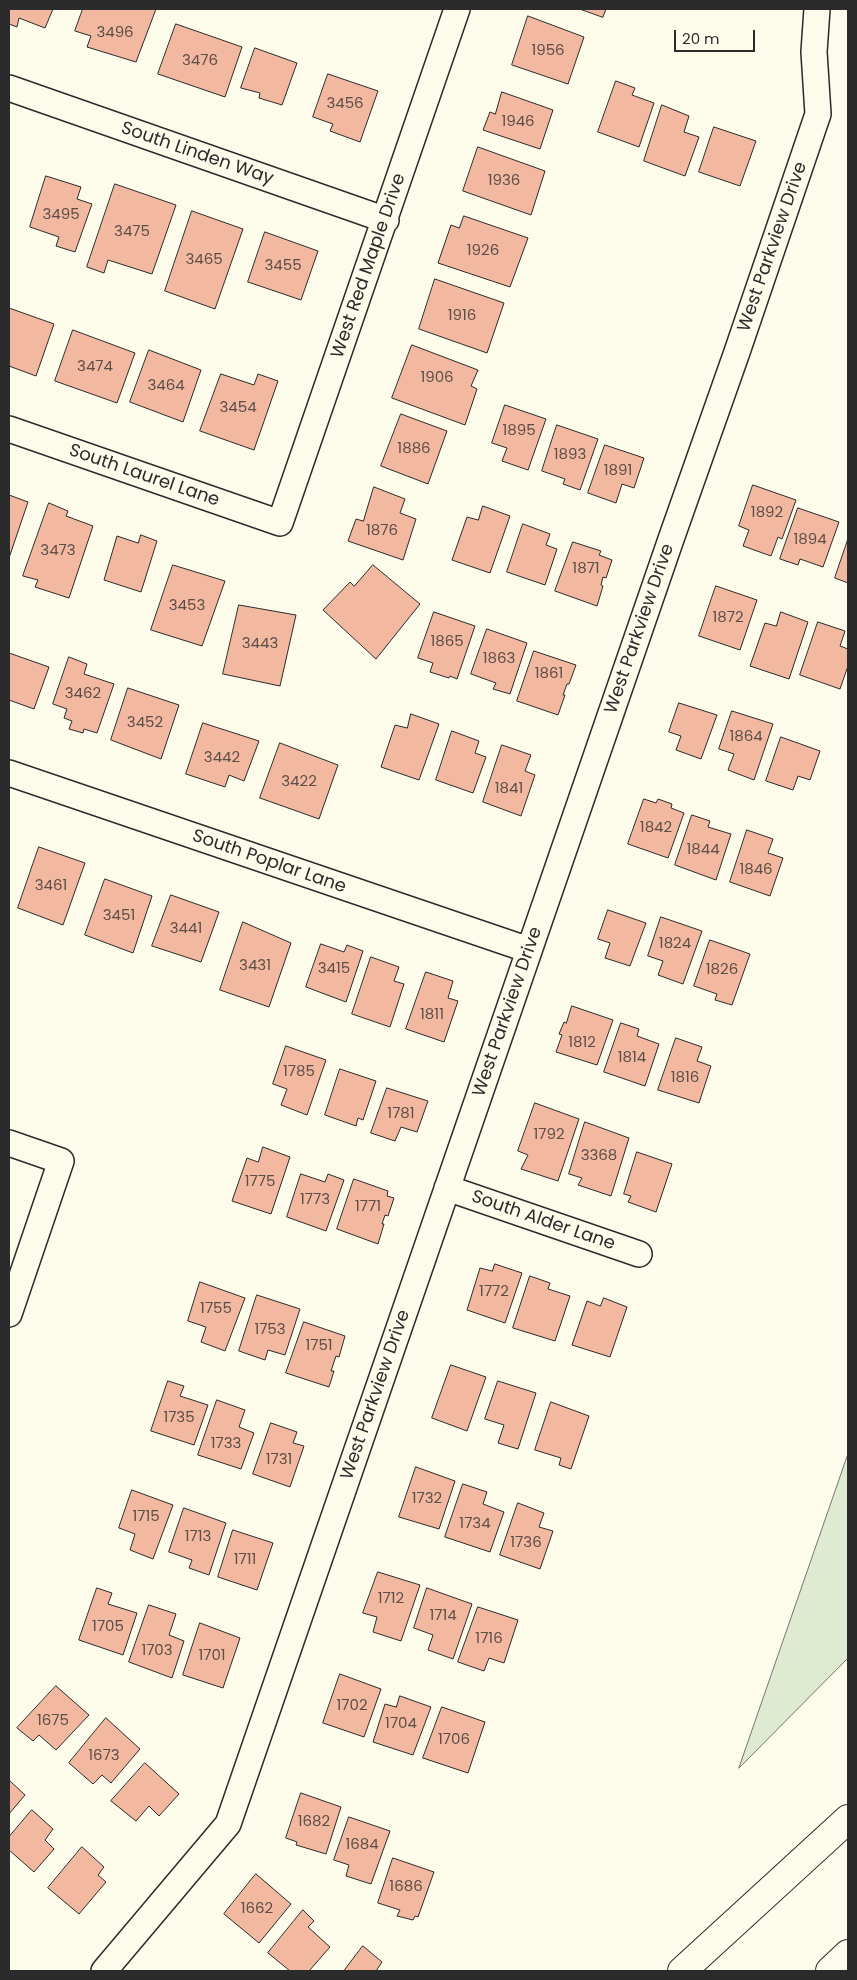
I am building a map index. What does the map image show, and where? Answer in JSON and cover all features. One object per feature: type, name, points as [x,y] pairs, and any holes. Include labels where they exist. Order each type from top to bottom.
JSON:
[{"type":"highway","points":[[682,1971],[848,1819]]},
{"type":"highway","points":[[830,1971],[848,1954]]},
{"type":"street","name":"West Red Maple Drive","points":[[280,523],[386,220],[457,9]]},
{"type":"street","name":"West Parkview Drive","points":[[104,1971],[228,1824],[818,114],[814,52],[816,10]]},
{"type":"street","name":"South Linden Way","points":[[9,88],[386,220]]},
{"type":"street","name":"South Laurel Lane","points":[[9,429],[280,523]]},
{"type":"street","name":"South Poplar Lane","points":[[9,774],[529,950]]},
{"type":"street","points":[[9,1143],[62,1161],[9,1314]]},
{"type":"street","name":"South Alder Lane","points":[[447,1188],[639,1254]]},
{"type":"green space","points":[[848,1454],[848,1658],[739,1768]]},
{"type":"building","points":[[9,9],[53,9],[45,28],[19,18],[17,27],[9,24]]},
{"type":"building","points":[[83,9],[156,9],[136,62],[87,47],[91,36],[75,31]]},
{"type":"building","points":[[580,9],[606,9],[603,17]]},
{"type":"building","points":[[528,16],[584,37],[568,84],[512,65]]},
{"type":"building","points":[[176,24],[242,47],[225,97],[158,74]]},
{"type":"building","points":[[255,48],[297,63],[282,105],[259,98],[260,93],[241,88]]},
{"type":"building","points":[[328,74],[378,91],[360,142],[330,131],[333,124],[313,117]]},
{"type":"building","points":[[616,81],[635,88],[632,95],[654,103],[639,147],[598,132]]},
{"type":"building","points":[[502,92],[553,110],[540,149],[483,130],[490,112],[495,114]]},
{"type":"building","points":[[662,105],[689,116],[684,132],[699,137],[685,176],[644,161]]},
{"type":"building","points":[[714,127],[756,141],[740,186],[699,172]]},
{"type":"building","points":[[478,147],[545,171],[531,215],[463,191]]},
{"type":"building","points":[[46,176],[81,187],[77,199],[92,204],[75,252],[56,246],[59,237],[30,227]]},
{"type":"building","points":[[115,184],[176,205],[152,274],[108,260],[104,273],[87,267]]},
{"type":"building","points":[[192,211],[243,229],[215,309],[165,291]]},
{"type":"building","points":[[464,216],[528,238],[510,287],[438,263],[451,225],[459,228]]},
{"type":"building","points":[[265,232],[318,251],[301,300],[248,282]]},
{"type":"building","points":[[435,279],[504,303],[487,353],[419,329]]},
{"type":"building","points":[[9,308],[54,324],[36,376],[9,366]]},
{"type":"building","points":[[73,330],[135,353],[117,403],[55,381]]},
{"type":"building","points":[[412,345],[478,370],[471,386],[477,389],[465,425],[392,398]]},
{"type":"building","points":[[149,350],[201,370],[183,422],[130,402]]},
{"type":"building","points":[[221,374],[254,385],[258,374],[278,381],[254,450],[200,431]]},
{"type":"building","points":[[505,405],[546,419],[528,470],[502,461],[507,448],[492,443]]},
{"type":"building","points":[[401,414],[447,431],[428,484],[381,466]]},
{"type":"building","points":[[557,425],[598,439],[580,490],[563,484],[565,479],[542,471]]},
{"type":"building","points":[[605,445],[644,458],[634,488],[622,484],[616,503],[588,493]]},
{"type":"building","points":[[753,485],[796,500],[782,539],[778,537],[771,556],[743,546],[749,530],[739,526]]},
{"type":"building","points":[[374,487],[405,499],[400,513],[416,519],[403,560],[348,541],[356,519],[363,521]]},
{"type":"building","points":[[9,495],[28,502],[9,558]]},
{"type":"building","points":[[49,503],[68,511],[66,516],[93,526],[69,598],[35,587],[38,580],[23,576]]},
{"type":"building","points":[[483,506],[510,516],[490,573],[452,560],[467,517],[478,520]]},
{"type":"building","points":[[798,508],[839,522],[823,567],[800,559],[798,565],[780,559]]},
{"type":"building","points":[[523,524],[550,534],[546,545],[557,549],[545,585],[507,572]]},
{"type":"building","points":[[141,535],[157,541],[141,592],[104,580],[117,536],[138,543]]},
{"type":"building","points":[[848,539],[848,583],[835,578]]},
{"type":"building","points":[[573,542],[601,551],[599,555],[612,560],[606,578],[603,577],[601,585],[603,586],[597,606],[555,591]]},
{"type":"building","points":[[173,565],[225,581],[202,646],[151,630]]},
{"type":"building","points":[[373,565],[420,604],[376,659],[323,610],[350,582],[354,586]]},
{"type":"building","points":[[716,586],[757,600],[740,650],[699,636]]},
{"type":"building","points":[[239,605],[296,615],[280,686],[223,674]]},
{"type":"building","points":[[434,612],[475,626],[457,679],[430,672],[433,663],[418,658]]},
{"type":"building","points":[[781,612],[808,622],[789,679],[750,666],[765,623],[776,626]]},
{"type":"building","points":[[818,622],[845,631],[840,646],[848,649],[848,666],[840,689],[800,675]]},
{"type":"building","points":[[487,629],[527,643],[510,694],[493,689],[496,683],[471,674]]},
{"type":"building","points":[[534,651],[576,665],[563,695],[565,695],[558,715],[517,701]]},
{"type":"building","points":[[9,653],[49,667],[34,709],[9,700]]},
{"type":"building","points":[[69,657],[87,664],[84,674],[114,684],[97,733],[84,729],[83,733],[69,729],[72,721],[64,718],[67,709],[53,704]]},
{"type":"building","points":[[128,688],[179,705],[161,759],[111,740]]},
{"type":"building","points":[[679,703],[717,715],[701,759],[676,750],[681,736],[669,732]]},
{"type":"building","points":[[732,711],[773,724],[754,780],[728,770],[734,754],[719,749]]},
{"type":"building","points":[[411,714],[439,724],[419,780],[381,767],[395,725],[407,728]]},
{"type":"building","points":[[203,723],[259,741],[244,781],[229,775],[225,787],[186,774]]},
{"type":"building","points":[[452,731],[479,741],[475,753],[486,757],[473,793],[436,780]]},
{"type":"building","points":[[781,737],[820,751],[810,780],[798,776],[793,790],[766,781]]},
{"type":"building","points":[[280,743],[338,765],[319,819],[260,798]]},
{"type":"building","points":[[502,745],[531,755],[525,771],[535,775],[521,816],[483,802]]},
{"type":"building","points":[[644,799],[656,803],[658,799],[672,804],[671,808],[684,813],[668,858],[628,844]]},
{"type":"building","points":[[692,815],[710,821],[708,827],[731,834],[716,880],[675,865]]},
{"type":"building","points":[[747,830],[773,839],[768,853],[783,858],[770,896],[730,882]]},
{"type":"building","points":[[39,847],[85,863],[63,925],[18,908]]},
{"type":"building","points":[[105,879],[152,896],[133,953],[85,935]]},
{"type":"building","points":[[171,895],[219,912],[201,962],[152,946]]},
{"type":"building","points":[[608,910],[646,923],[630,966],[605,958],[610,943],[598,939]]},
{"type":"building","points":[[661,917],[702,931],[683,984],[658,975],[663,961],[648,956]]},
{"type":"building","points":[[243,922],[291,943],[269,1007],[220,990]]},
{"type":"building","points":[[710,940],[750,954],[732,1005],[715,1000],[717,994],[694,986]]},
{"type":"building","points":[[321,944],[344,952],[347,945],[363,951],[346,1002],[306,987]]},
{"type":"building","points":[[371,957],[399,967],[394,981],[404,984],[390,1027],[352,1014]]},
{"type":"building","points":[[426,972],[453,981],[448,998],[458,1001],[444,1042],[406,1029]]},
{"type":"building","points":[[572,1006],[613,1020],[597,1065],[556,1052],[562,1035],[559,1034],[564,1022],[566,1023]]},
{"type":"building","points":[[621,1023],[639,1029],[637,1036],[659,1044],[645,1086],[604,1072]]},
{"type":"building","points":[[676,1038],[702,1047],[697,1061],[711,1066],[699,1103],[658,1090]]},
{"type":"building","points":[[286,1046],[326,1060],[307,1115],[281,1105],[287,1089],[273,1084]]},
{"type":"building","points":[[340,1069],[376,1081],[363,1120],[358,1118],[356,1126],[325,1115]]},
{"type":"building","points":[[387,1088],[428,1101],[417,1132],[401,1127],[395,1141],[371,1133]]},
{"type":"building","points":[[535,1103],[579,1119],[558,1181],[521,1169],[528,1155],[518,1151]]},
{"type":"building","points":[[585,1122],[629,1138],[611,1196],[578,1185],[582,1178],[569,1174]]},
{"type":"building","points":[[263,1147],[290,1157],[271,1214],[232,1201],[247,1158],[258,1162]]},
{"type":"building","points":[[637,1152],[672,1164],[656,1212],[628,1202],[631,1196],[624,1194]]},
{"type":"building","points":[[301,1174],[325,1182],[328,1174],[344,1180],[326,1231],[287,1217]]},
{"type":"building","points":[[354,1179],[388,1191],[387,1196],[394,1198],[388,1216],[385,1215],[378,1244],[337,1229]]},
{"type":"building","points":[[495,1264],[522,1273],[505,1323],[467,1310],[480,1268],[492,1271]]},
{"type":"building","points":[[530,1276],[550,1283],[548,1289],[570,1296],[555,1341],[513,1328]]},
{"type":"building","points":[[200,1282],[245,1298],[225,1351],[201,1342],[206,1327],[188,1321]]},
{"type":"building","points":[[257,1295],[300,1309],[285,1355],[268,1350],[265,1360],[239,1351]]},
{"type":"building","points":[[604,1298],[627,1307],[610,1357],[572,1345],[587,1301],[600,1306]]},
{"type":"building","points":[[304,1322],[345,1336],[339,1357],[336,1356],[331,1371],[334,1371],[329,1387],[286,1373]]},
{"type":"building","points":[[451,1365],[486,1377],[467,1431],[432,1418]]},
{"type":"building","points":[[168,1381],[184,1386],[180,1396],[208,1405],[194,1445],[151,1431]]},
{"type":"building","points":[[498,1381],[536,1393],[518,1449],[498,1443],[504,1425],[485,1419]]},
{"type":"building","points":[[217,1400],[245,1410],[239,1427],[254,1433],[241,1469],[198,1455]]},
{"type":"building","points":[[551,1402],[589,1416],[571,1469],[559,1465],[561,1458],[535,1450]]},
{"type":"building","points":[[271,1423],[297,1432],[293,1443],[304,1446],[290,1487],[253,1474]]},
{"type":"building","points":[[416,1467],[455,1481],[439,1529],[399,1517]]},
{"type":"building","points":[[463,1484],[487,1492],[483,1504],[504,1512],[490,1552],[445,1537]]},
{"type":"building","points":[[132,1490],[173,1505],[153,1559],[130,1550],[135,1534],[119,1528]]},
{"type":"building","points":[[518,1503],[544,1513],[539,1527],[553,1531],[540,1569],[500,1555]]},
{"type":"building","points":[[184,1508],[226,1523],[209,1575],[189,1568],[192,1560],[169,1552]]},
{"type":"building","points":[[233,1530],[273,1543],[257,1590],[218,1577]]},
{"type":"building","points":[[378,1572],[420,1585],[401,1641],[373,1632],[377,1617],[363,1613]]},
{"type":"building","points":[[97,1588],[112,1593],[108,1604],[137,1613],[123,1655],[79,1640]]},
{"type":"building","points":[[427,1588],[472,1604],[453,1659],[428,1650],[433,1635],[414,1628]]},
{"type":"building","points":[[149,1605],[176,1614],[169,1635],[184,1641],[172,1678],[129,1662]]},
{"type":"building","points":[[478,1607],[518,1620],[504,1663],[489,1658],[484,1671],[458,1662]]},
{"type":"building","points":[[200,1623],[240,1638],[223,1688],[183,1675]]},
{"type":"building","points":[[340,1674],[381,1689],[364,1737],[323,1723]]},
{"type":"building","points":[[56,1686],[89,1715],[56,1750],[39,1735],[33,1741],[17,1728]]},
{"type":"building","points":[[400,1696],[431,1707],[413,1755],[373,1742],[385,1704],[396,1707]]},
{"type":"building","points":[[442,1707],[485,1722],[468,1773],[423,1758]]},
{"type":"building","points":[[106,1718],[140,1749],[111,1783],[102,1775],[93,1784],[69,1763]]},
{"type":"building","points":[[145,1763],[179,1794],[159,1816],[149,1806],[136,1821],[111,1801]]},
{"type":"building","points":[[9,1780],[25,1795],[9,1814]]},
{"type":"building","points":[[301,1793],[341,1807],[326,1854],[296,1845],[297,1842],[286,1838]]},
{"type":"building","points":[[32,1810],[53,1829],[45,1840],[54,1849],[34,1872],[9,1850],[9,1837]]},
{"type":"building","points":[[349,1817],[390,1831],[371,1884],[346,1876],[349,1865],[334,1860]]},
{"type":"building","points":[[82,1847],[104,1867],[98,1875],[106,1882],[79,1914],[48,1888]]},
{"type":"building","points":[[393,1858],[434,1872],[418,1917],[415,1916],[413,1920],[397,1916],[400,1910],[378,1903]]},
{"type":"building","points":[[256,1874],[291,1904],[259,1943],[224,1914]]},
{"type":"building","points":[[303,1910],[314,1921],[308,1927],[330,1947],[309,1971],[290,1971],[268,1953]]},
{"type":"building","points":[[363,1946],[382,1962],[376,1971],[344,1971]]}]
